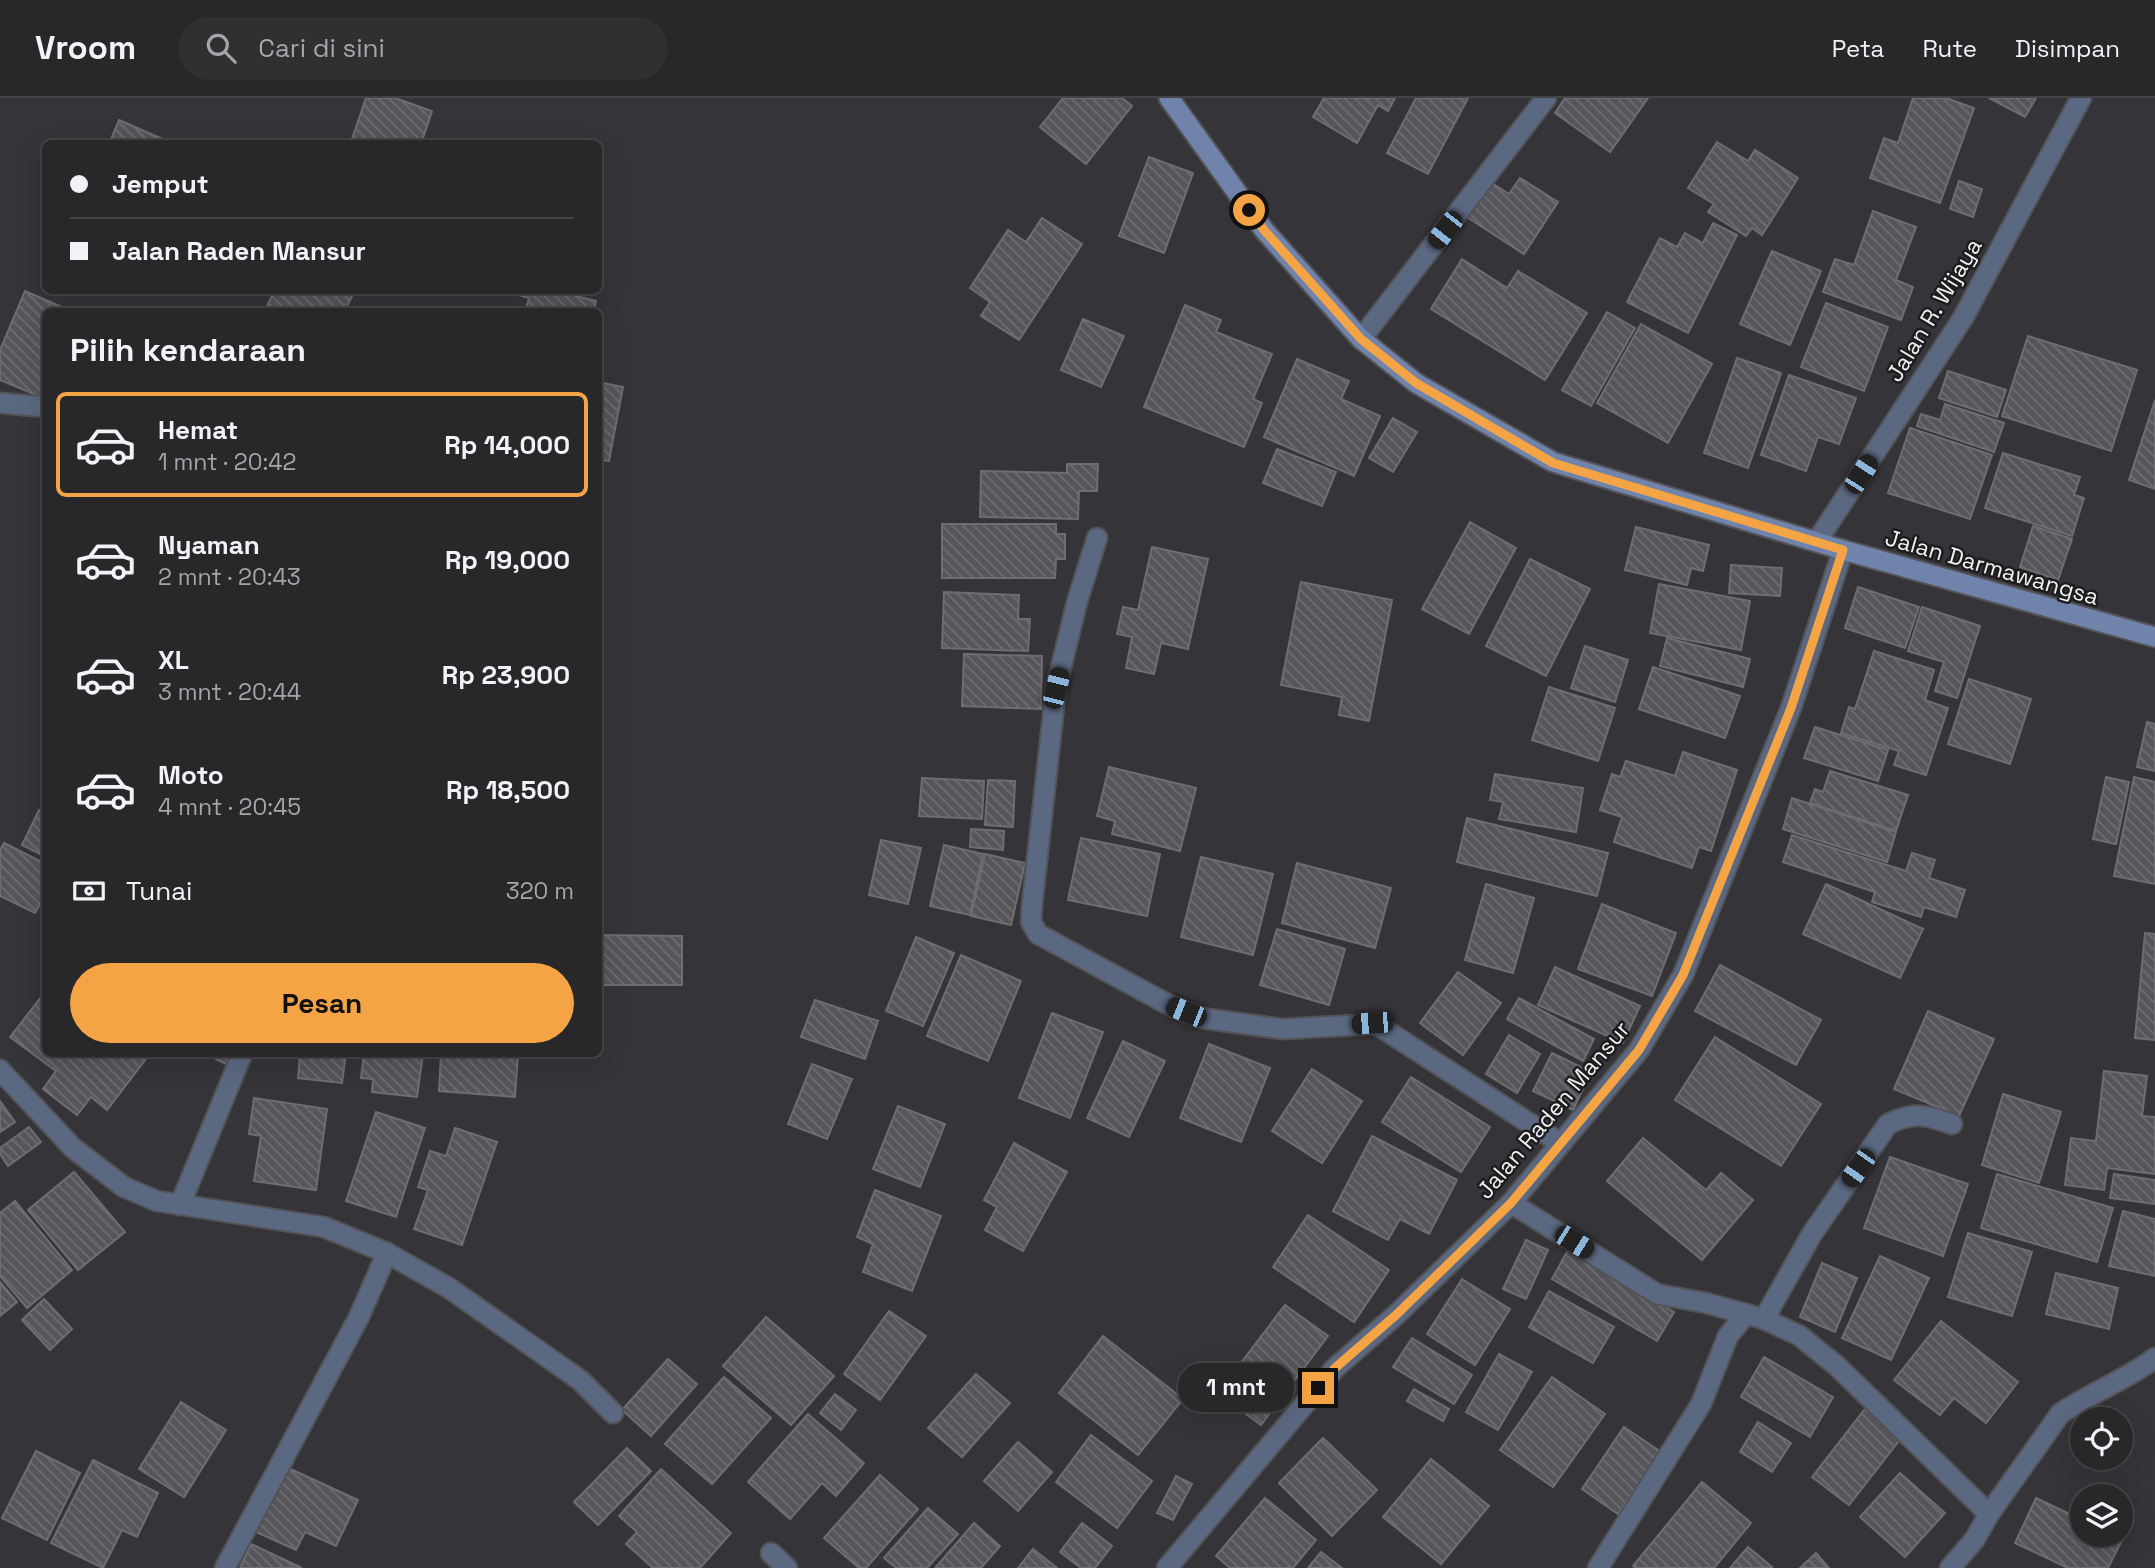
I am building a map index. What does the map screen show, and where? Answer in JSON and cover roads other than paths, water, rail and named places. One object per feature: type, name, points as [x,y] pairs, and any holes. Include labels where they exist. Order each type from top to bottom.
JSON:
[{"type":"main road","name":"Jalan Darmawangsa","points":[[1169,98],[1264,230],[1361,339],[1416,383],[1553,463],[1843,550],[2155,637]]},
{"type":"street","points":[[1361,339],[1546,98]]},
{"type":"street","name":"Jalan R. Wijaya","points":[[1817,541],[1963,318],[2081,98]]},
{"type":"street","points":[[0,403],[42,407]]},
{"type":"street","points":[[1097,538],[1077,602],[1056,688],[1032,905],[1031,922],[1038,934],[1171,1006],[1201,1018],[1283,1029],[1376,1024],[1560,1143]]},
{"type":"street","name":"Jalan Raden Mansur","points":[[1167,1568],[1335,1368],[1396,1315],[1511,1203],[1639,1050],[1683,975],[1791,708],[1843,550]]},
{"type":"street","points":[[180,1205],[241,1057]]},
{"type":"street","points":[[0,1070],[73,1148],[124,1187],[157,1201],[324,1227],[387,1253],[449,1288],[580,1380],[613,1413]]},
{"type":"street","points":[[1598,1568],[1701,1404],[1728,1336],[1755,1316],[1888,1124],[1917,1114],[1952,1124]]},
{"type":"street","points":[[1511,1203],[1657,1294],[1755,1316],[1800,1336],[1838,1367],[1989,1514]]},
{"type":"street","points":[[225,1568],[359,1317],[387,1253]]},
{"type":"street","points":[[1951,1568],[1975,1539],[1989,1514],[2060,1414],[2155,1358]]},
{"type":"street","points":[[771,1553],[787,1568]]}]
